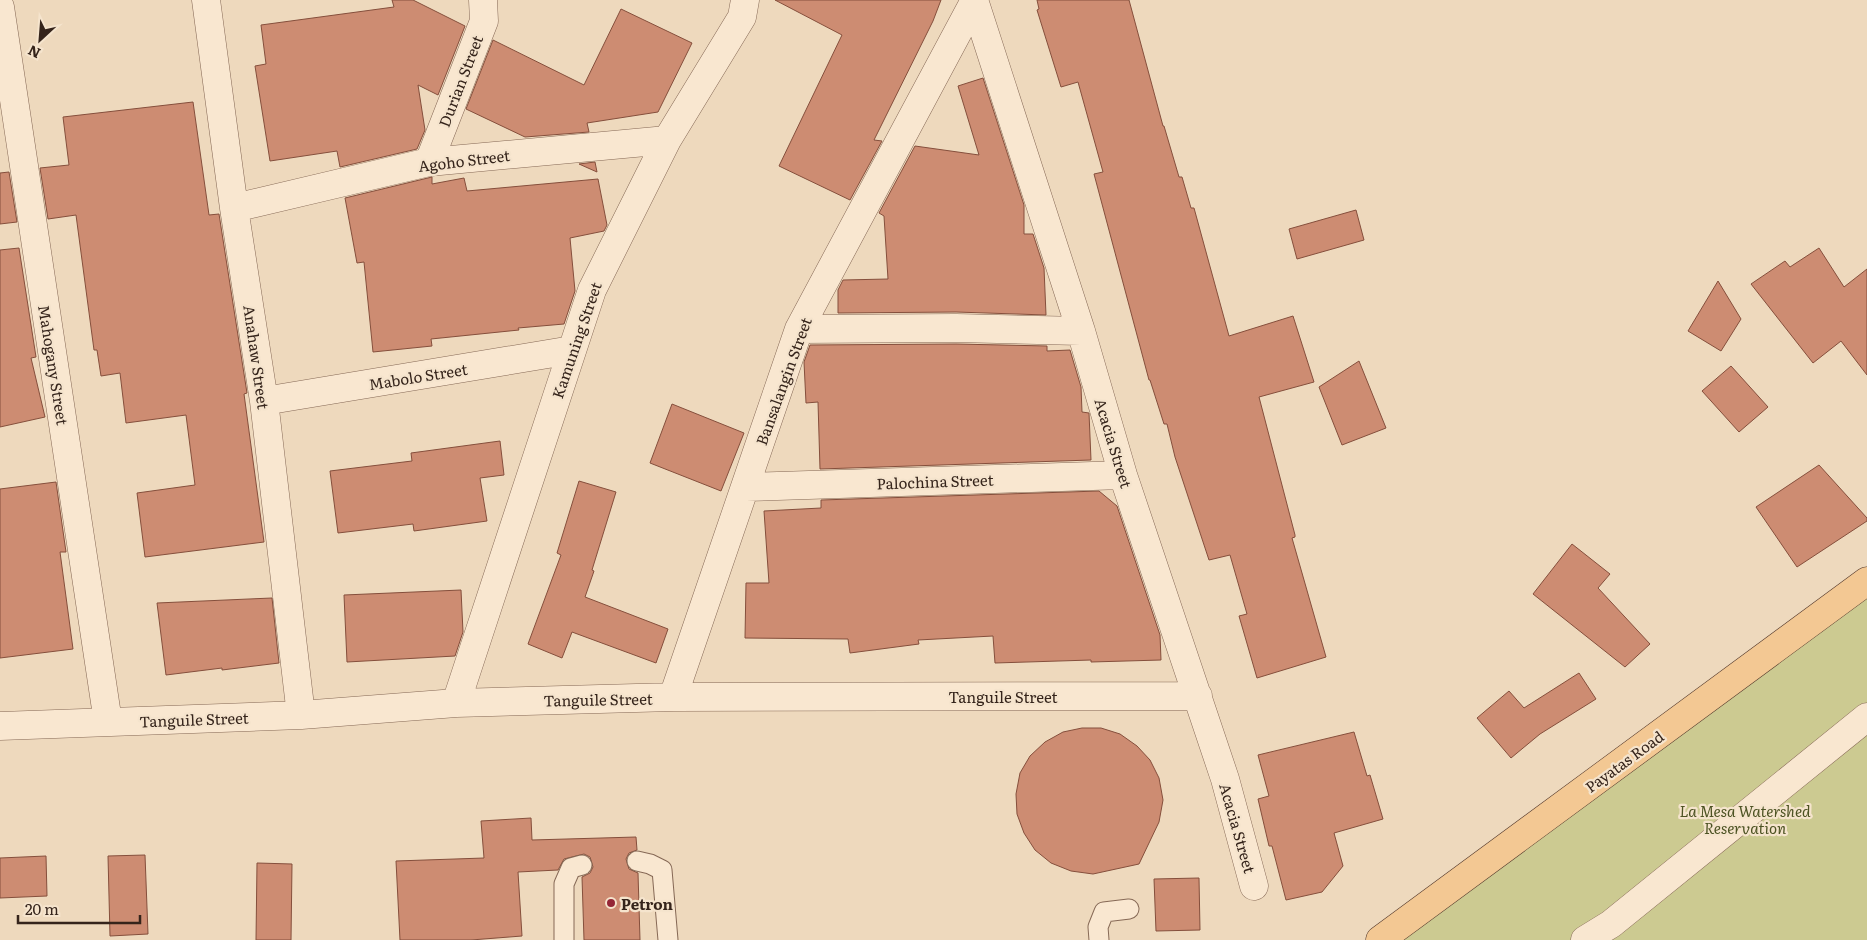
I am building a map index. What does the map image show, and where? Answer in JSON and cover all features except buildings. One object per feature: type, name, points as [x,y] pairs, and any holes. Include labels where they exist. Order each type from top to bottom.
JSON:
[{"type":"main road","name":"Payatas Road","points":[[1380,940],[1867,581]]},
{"type":"street","name":"Anahaw Street","points":[[206,0],[234,208],[264,401],[301,715]]},
{"type":"street","name":"Durian Street","points":[[429,162],[484,20],[483,0]]},
{"type":"street","name":"Kamuning Street","points":[[456,702],[592,290],[668,140],[742,17],[745,0]]},
{"type":"street","name":"Bansalangin Street","points":[[673,697],[799,328],[974,1]]},
{"type":"street","name":"Acacia Street","points":[[974,1],[1081,331],[1123,475],[1225,779],[1254,886]]},
{"type":"street","name":"Mahogany Street","points":[[0,7],[108,722]]},
{"type":"street","name":"Agoho Street","points":[[234,208],[429,162],[668,140]]},
{"type":"street","points":[[799,328],[956,328],[1081,331]]},
{"type":"street","name":"Mabolo Street","points":[[264,401],[572,350]]},
{"type":"street","name":"Palochina Street","points":[[746,487],[1123,475]]},
{"type":"street","name":"Tanguile Street","points":[[0,726],[301,715],[456,702],[673,697],[1198,696]]},
{"type":"street","points":[[1585,940],[1611,924],[1867,717]]},
{"type":"lane","points":[[637,861],[650,864],[662,870],[668,940]]},
{"type":"lane","points":[[564,940],[564,884],[571,868],[582,866]]},
{"type":"lane","points":[[1100,940],[1098,927],[1104,912],[1130,909]]},
{"type":"green space","name":"La Mesa Watershed Reservation","points":[[1867,574],[1867,940],[1380,940]]},
{"type":"place","name":"Petron","points":[[611,903]]}]
